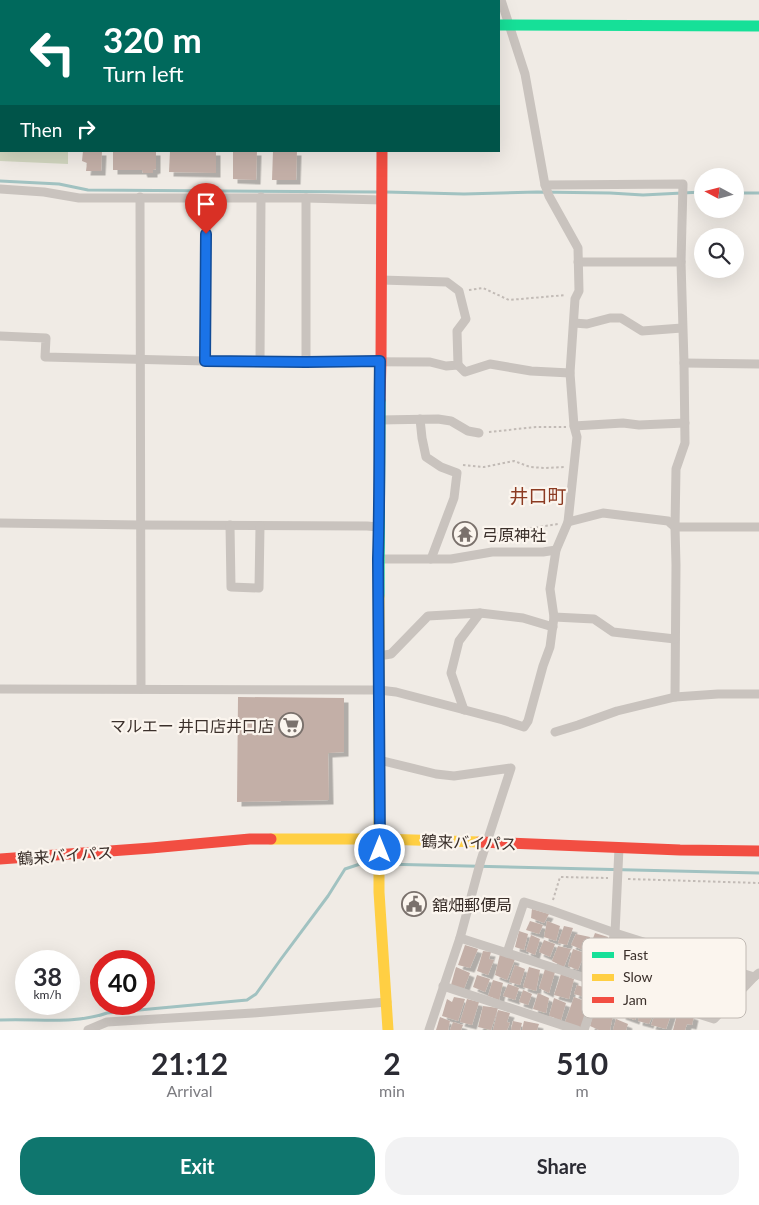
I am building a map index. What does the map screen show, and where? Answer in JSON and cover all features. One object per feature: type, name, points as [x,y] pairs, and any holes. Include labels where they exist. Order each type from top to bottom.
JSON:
[{"type":"main road","points":[[504,25],[759,26]]},
{"type":"main road","points":[[382,152],[378,559],[379,892],[388,1030]]},
{"type":"main road","name":"鶴来バイパス","points":[[0,859],[250,839],[380,839],[680,850],[759,851]]},
{"type":"street","points":[[0,688],[379,690],[396,692],[524,727],[528,721],[550,647],[554,617],[550,589],[556,550],[568,522],[577,437],[574,426],[570,373],[575,300],[579,291],[578,248],[547,190],[525,74],[504,25],[501,0]]},
{"type":"street","points":[[547,190],[683,184],[681,262],[685,444],[676,469],[675,696]]},
{"type":"street","points":[[0,189],[44,192],[79,198],[306,198],[382,195]]},
{"type":"street","points":[[140,197],[141,689]]},
{"type":"street","points":[[205,361],[207,197]]},
{"type":"street","points":[[260,362],[261,197]]},
{"type":"street","points":[[306,198],[306,362]]},
{"type":"street","points":[[578,262],[681,262]]},
{"type":"street","points":[[381,280],[447,282],[459,291],[466,319],[457,331],[458,365]]},
{"type":"street","points":[[574,322],[587,324],[610,318],[621,318],[642,331],[682,328]]},
{"type":"street","points":[[0,336],[46,338],[46,357],[260,362],[430,362],[446,366],[458,365],[466,372],[490,364],[531,371],[570,373]]},
{"type":"street","points":[[684,362],[759,364]]},
{"type":"street","points":[[420,419],[426,457],[441,467],[457,473],[454,498],[431,559]]},
{"type":"street","points":[[379,420],[438,419],[450,421],[468,431],[479,433]]},
{"type":"street","points":[[574,426],[623,423],[639,425],[685,423]]},
{"type":"street","points":[[568,522],[603,513],[668,521],[675,527],[759,527]]},
{"type":"street","points":[[0,523],[379,527]]},
{"type":"street","points":[[230,526],[231,587],[250,588],[259,588],[260,526]]},
{"type":"street","points":[[378,559],[451,559],[492,552],[543,552],[556,550]]},
{"type":"street","points":[[378,656],[391,654],[428,616],[480,613],[522,618],[553,627]]},
{"type":"street","points":[[464,710],[452,673],[459,641],[480,613]]},
{"type":"street","points":[[554,617],[594,619],[613,632],[675,639]]},
{"type":"street","points":[[555,732],[578,726],[617,711],[675,696],[759,694]]},
{"type":"street","points":[[379,760],[436,774],[454,776],[511,768],[479,868],[460,938],[429,1030]]},
{"type":"street","points":[[613,938],[619,848]]},
{"type":"street","points":[[507,953],[524,902],[632,938]]},
{"type":"street","points":[[460,938],[582,976]]},
{"type":"street","points":[[746,986],[757,975]]},
{"type":"street","points":[[443,986],[576,1030]]},
{"type":"street","points":[[88,1030],[107,1022],[387,1002]]},
{"type":"street","points":[[584,1030],[588,1018]]},
{"type":"path","points":[[459,291],[483,288],[509,300],[565,295],[575,300]]},
{"type":"path","points":[[479,433],[536,427],[574,426]]},
{"type":"path","points":[[457,473],[463,464],[484,467],[514,462],[544,468],[574,468]]},
{"type":"path","points":[[486,535],[568,522]]},
{"type":"path","points":[[550,910],[560,877],[610,878]]},
{"type":"path","points":[[620,879],[759,884]]},
{"type":"green space","points":[[0,152],[68,152],[68,164],[0,161]]},
{"type":"building","points":[[83,152],[102,152],[101,171],[86,171],[87,163],[82,161]]},
{"type":"building","points":[[113,152],[156,152],[156,169],[153,170],[153,173],[143,173],[142,170],[113,170]]},
{"type":"building","points":[[170,152],[216,152],[216,173],[169,172]]},
{"type":"building","points":[[233,152],[257,152],[256,180],[233,179]]},
{"type":"building","points":[[273,152],[297,152],[296,180],[272,180]]},
{"type":"building","name":"マルエー 井口店井口店","points":[[238,697],[344,698],[344,752],[328,753],[329,800],[237,802]]},
{"type":"building","points":[[532,909],[549,914],[544,923],[531,918]]},
{"type":"building","points":[[530,921],[543,925],[539,934],[526,930]]},
{"type":"building","points":[[547,921],[560,926],[556,941],[544,937]]},
{"type":"building","points":[[564,926],[573,928],[567,945],[558,943]]},
{"type":"building","points":[[519,931],[528,934],[524,950],[515,947]]},
{"type":"building","points":[[595,933],[608,937],[608,938],[593,938]]},
{"type":"building","points":[[576,934],[590,937],[582,938],[582,950],[571,945]]},
{"type":"building","points":[[531,935],[540,939],[535,955],[526,951]]},
{"type":"building","points":[[544,940],[555,944],[550,957],[539,952]]},
{"type":"building","points":[[465,945],[478,949],[470,968],[458,965]]},
{"type":"building","points":[[558,946],[571,949],[564,967],[552,961]]},
{"type":"building","points":[[573,949],[582,952],[582,960],[578,970],[568,966]]},
{"type":"building","points":[[483,951],[491,952],[489,959],[494,960],[488,975],[477,971]]},
{"type":"building","points":[[500,954],[515,959],[507,980],[495,975]]},
{"type":"building","points":[[515,965],[525,969],[520,985],[509,982]]},
{"type":"building","points":[[456,967],[470,973],[464,989],[451,985]]},
{"type":"building","points":[[529,967],[540,970],[536,991],[523,987]]},
{"type":"building","points":[[545,969],[555,972],[549,993],[539,988]]},
{"type":"building","points":[[561,974],[574,979],[569,999],[554,995]]},
{"type":"building","points":[[477,975],[490,979],[485,992],[473,987]]},
{"type":"building","points":[[493,980],[503,983],[499,1000],[488,996]]},
{"type":"building","points":[[508,984],[519,988],[515,1000],[503,996]]},
{"type":"building","points":[[577,985],[582,987],[582,996],[574,994]]},
{"type":"building","points":[[523,990],[532,994],[528,1005],[519,1002]]},
{"type":"building","points":[[538,993],[549,998],[546,1013],[533,1009]]},
{"type":"building","points":[[454,997],[465,999],[458,1021],[442,1016],[447,999],[452,1002]]},
{"type":"building","points":[[574,997],[582,1000],[582,1018],[585,1018],[582,1028],[565,1022]]},
{"type":"building","points":[[554,998],[566,1003],[561,1020],[549,1016]]},
{"type":"building","points":[[467,999],[479,1002],[472,1025],[460,1022]]},
{"type":"building","points":[[483,1006],[498,1008],[491,1030],[478,1027]]},
{"type":"building","points":[[498,1010],[510,1013],[507,1022],[510,1023],[507,1030],[493,1030]]},
{"type":"building","points":[[440,1017],[450,1021],[448,1030],[436,1030]]},
{"type":"building","points":[[592,1018],[612,1018],[610,1030],[599,1030],[590,1026]]},
{"type":"building","points":[[638,1018],[652,1018],[649,1024],[638,1021]]},
{"type":"building","points":[[654,1018],[670,1018],[666,1029],[651,1025]]},
{"type":"building","points":[[676,1018],[694,1018],[692,1025],[687,1024],[685,1030],[673,1030]]},
{"type":"building","points":[[616,1019],[628,1024],[626,1030],[613,1030]]},
{"type":"building","points":[[513,1021],[522,1023],[520,1030],[511,1030]]},
{"type":"building","points":[[524,1021],[539,1024],[537,1030],[522,1030]]},
{"type":"building","points":[[453,1022],[463,1025],[461,1030],[450,1030]]},
{"type":"waterway","points":[[0,181],[59,184],[88,190],[377,192]]},
{"type":"waterway","points":[[386,192],[464,194],[537,192],[643,195],[694,192]]},
{"type":"waterway","points":[[744,193],[759,193]]},
{"type":"waterway","points":[[0,1020],[81,1019],[107,1013],[247,1000],[256,994],[328,896],[345,869],[360,864],[376,864]]},
{"type":"waterway","points":[[382,864],[759,873]]},
{"type":"traffic: fast","points":[[500,25],[759,26]]},
{"type":"traffic: fast","points":[[379,596],[380,400]]},
{"type":"traffic: slow","points":[[379,596],[379,892],[388,1030]]},
{"type":"traffic: slow","points":[[271,839],[380,839],[480,842]]},
{"type":"traffic: jam","points":[[380,400],[382,152]]},
{"type":"traffic: jam","points":[[0,859],[250,839],[271,839]]},
{"type":"traffic: jam","points":[[480,842],[680,850],[759,851]]},
{"type":"place","name":"弓原神社","points":[[465,534]]},
{"type":"place","name":"マルエー 井口店井口店","points":[[291,725]]},
{"type":"place","name":"舘畑郵便局","points":[[414,904]]},
{"type":"district","name":"井口町","points":[[538,495]]},
{"type":"route","points":[[206,234],[205,361],[380,361],[378,656],[380,850]]}]
